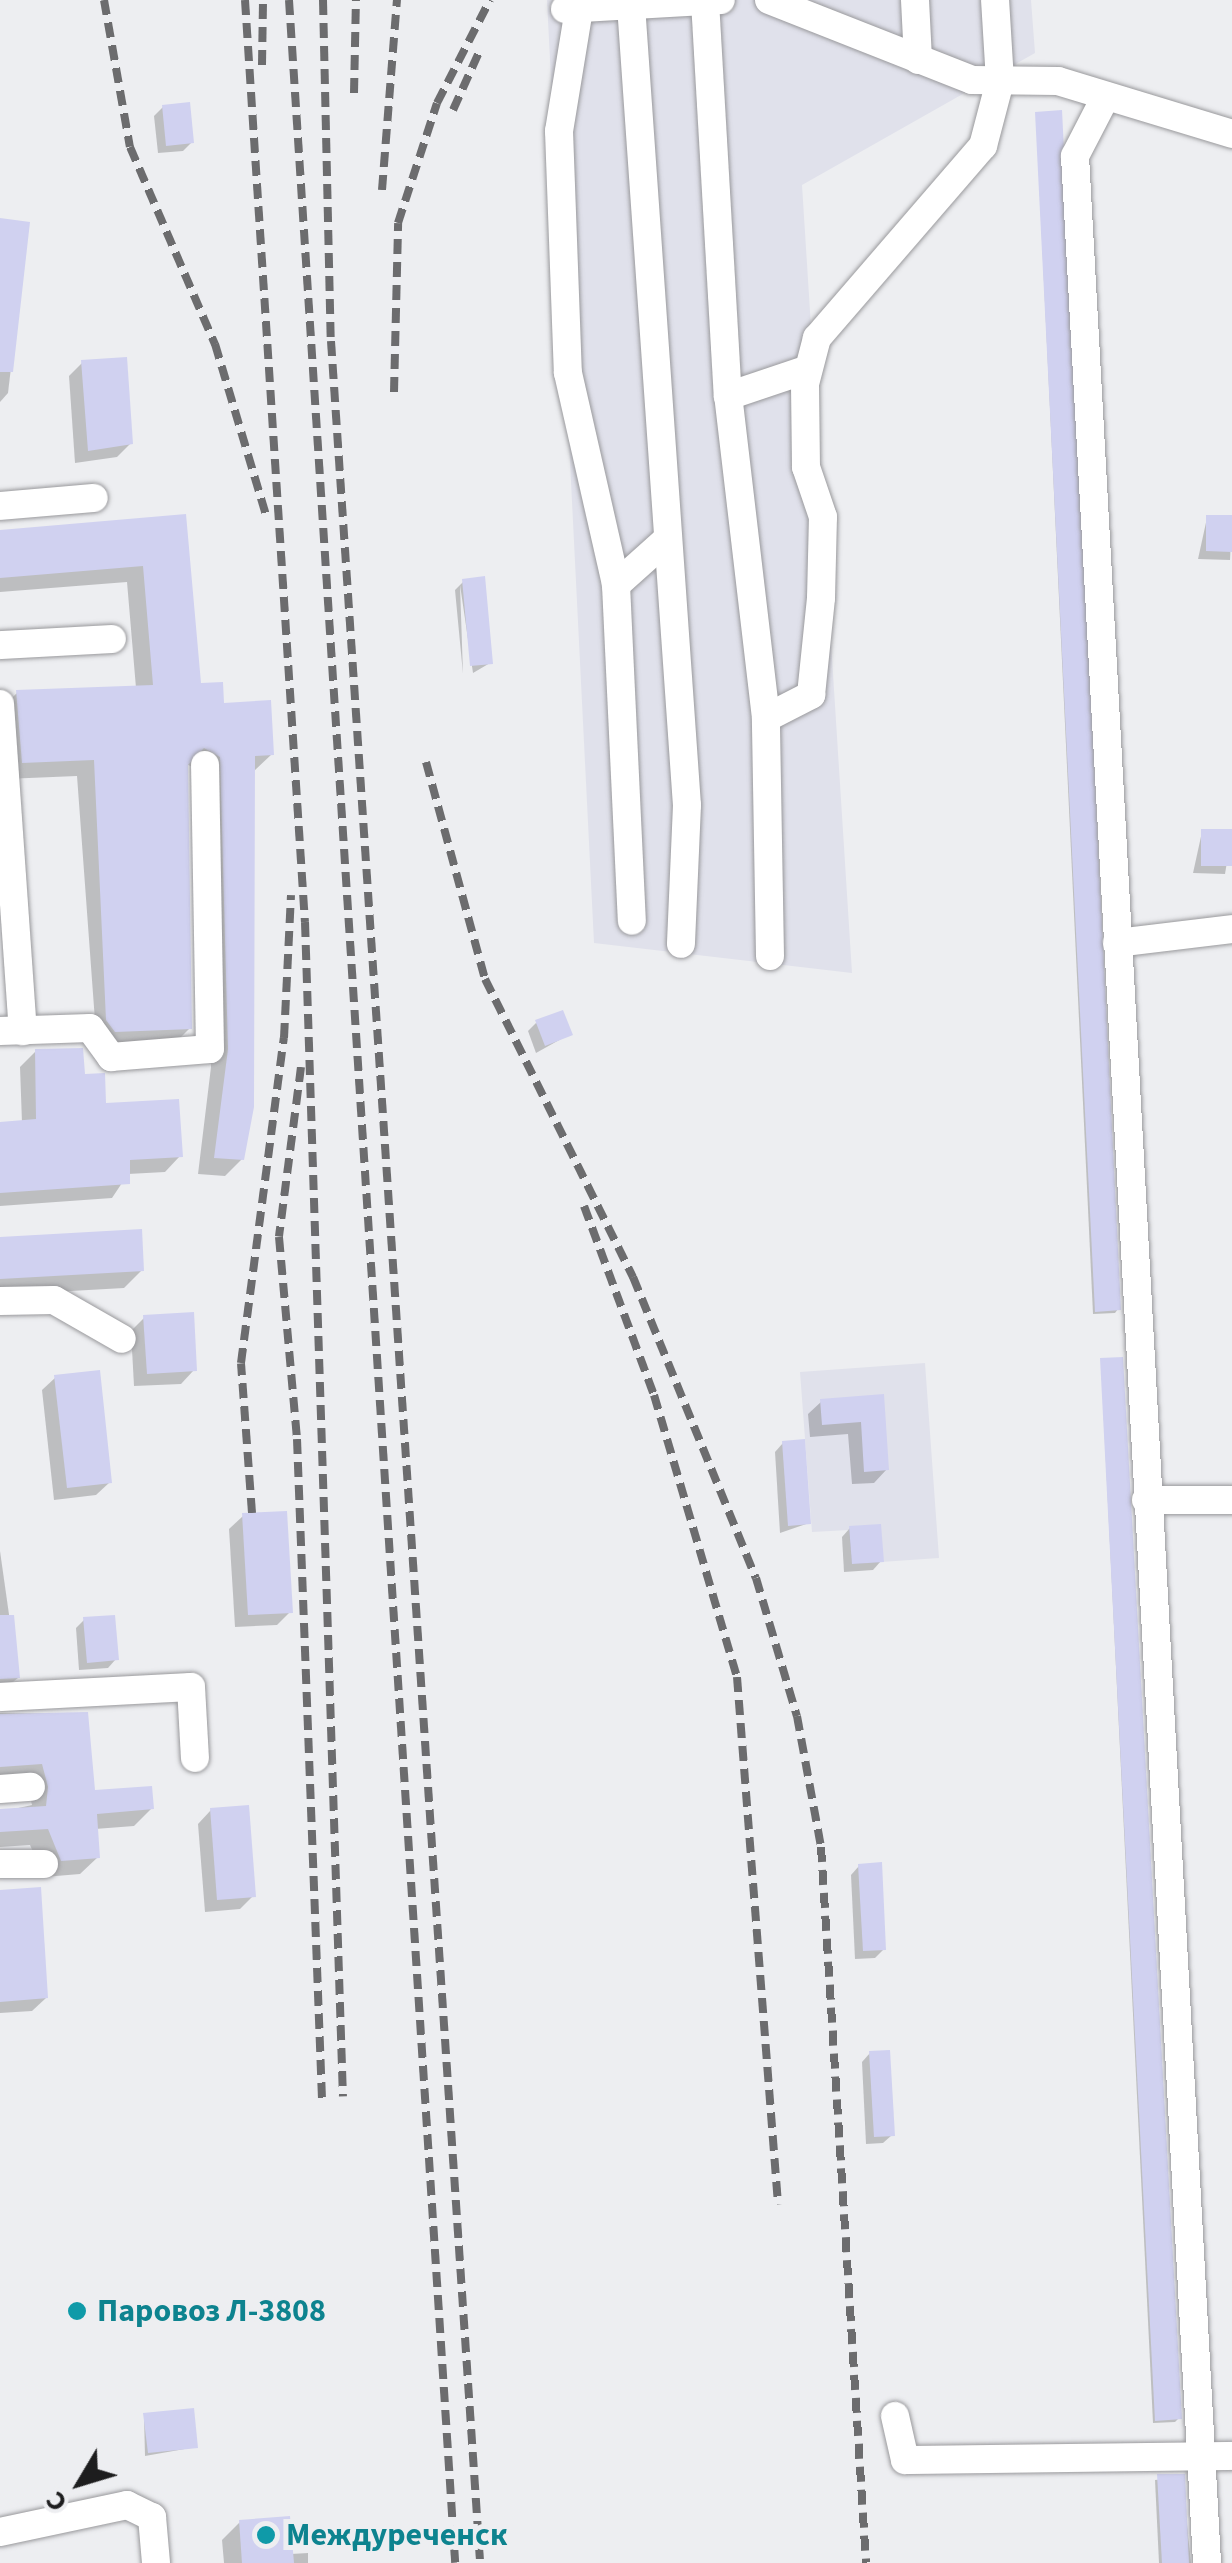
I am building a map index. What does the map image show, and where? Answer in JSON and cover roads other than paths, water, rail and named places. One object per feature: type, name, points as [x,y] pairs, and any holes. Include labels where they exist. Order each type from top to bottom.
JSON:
[{"type":"lane","points":[[632,920],[616,584],[568,373],[559,130],[570,9],[723,0]]},
{"type":"lane","points":[[768,0],[833,13],[918,60],[1000,81],[1058,81],[1232,134]]},
{"type":"lane","points":[[915,0],[918,60]]},
{"type":"lane","points":[[766,718],[811,695],[823,517],[806,467],[808,369],[816,338],[983,146],[1000,81],[995,0]]},
{"type":"lane","points":[[705,1],[728,396],[766,718],[770,956]]},
{"type":"lane","points":[[631,5],[665,541],[687,805],[682,944]]},
{"type":"lane","points":[[1106,96],[1075,156],[1207,2563]]},
{"type":"lane","points":[[728,396],[808,369]]},
{"type":"lane","points":[[0,506],[94,498]]},
{"type":"lane","points":[[616,584],[665,541]]},
{"type":"lane","points":[[0,646],[112,639]]},
{"type":"lane","points":[[0,704],[12,1031],[90,1028],[111,1057],[210,1049],[206,765]]},
{"type":"lane","points":[[1117,943],[1232,928]]},
{"type":"lane","points":[[0,1301],[54,1300],[122,1339]]},
{"type":"lane","points":[[1146,1500],[1232,1500]]},
{"type":"lane","points":[[0,1697],[191,1687],[195,1758]]},
{"type":"lane","points":[[0,1789],[32,1787]]},
{"type":"lane","points":[[0,1864],[44,1864]]},
{"type":"lane","points":[[894,2416],[905,2460],[1232,2456]]},
{"type":"lane","points":[[0,2532],[127,2506],[152,2517],[156,2563]]},
{"type":"railway","points":[[104,0],[130,147],[215,344],[266,515]]},
{"type":"railway","points":[[245,0],[305,922],[343,2096]]},
{"type":"railway","points":[[262,65],[263,0]]},
{"type":"railway","points":[[289,0],[455,2563]]},
{"type":"railway","points":[[323,0],[331,341],[480,2563]]},
{"type":"railway","points":[[354,93],[356,0]]},
{"type":"railway","points":[[382,190],[397,0]]},
{"type":"railway","points":[[394,392],[398,223],[437,103],[490,0]]},
{"type":"railway","points":[[453,110],[480,50]]},
{"type":"railway","points":[[426,762],[485,979],[633,1277],[756,1578],[797,1716],[821,1847],[866,2563]]},
{"type":"railway","points":[[252,1513],[241,1363],[284,1038],[291,895]]},
{"type":"railway","points":[[301,1067],[279,1237],[297,1439],[322,2099]]},
{"type":"railway","points":[[584,1206],[654,1395],[737,1677],[778,2204]]},
{"type":"place","name":"Паровоз Л-3808","points":[[77,2311]]},
{"type":"place","name":"Междуреченск","points":[[266,2535]]}]
